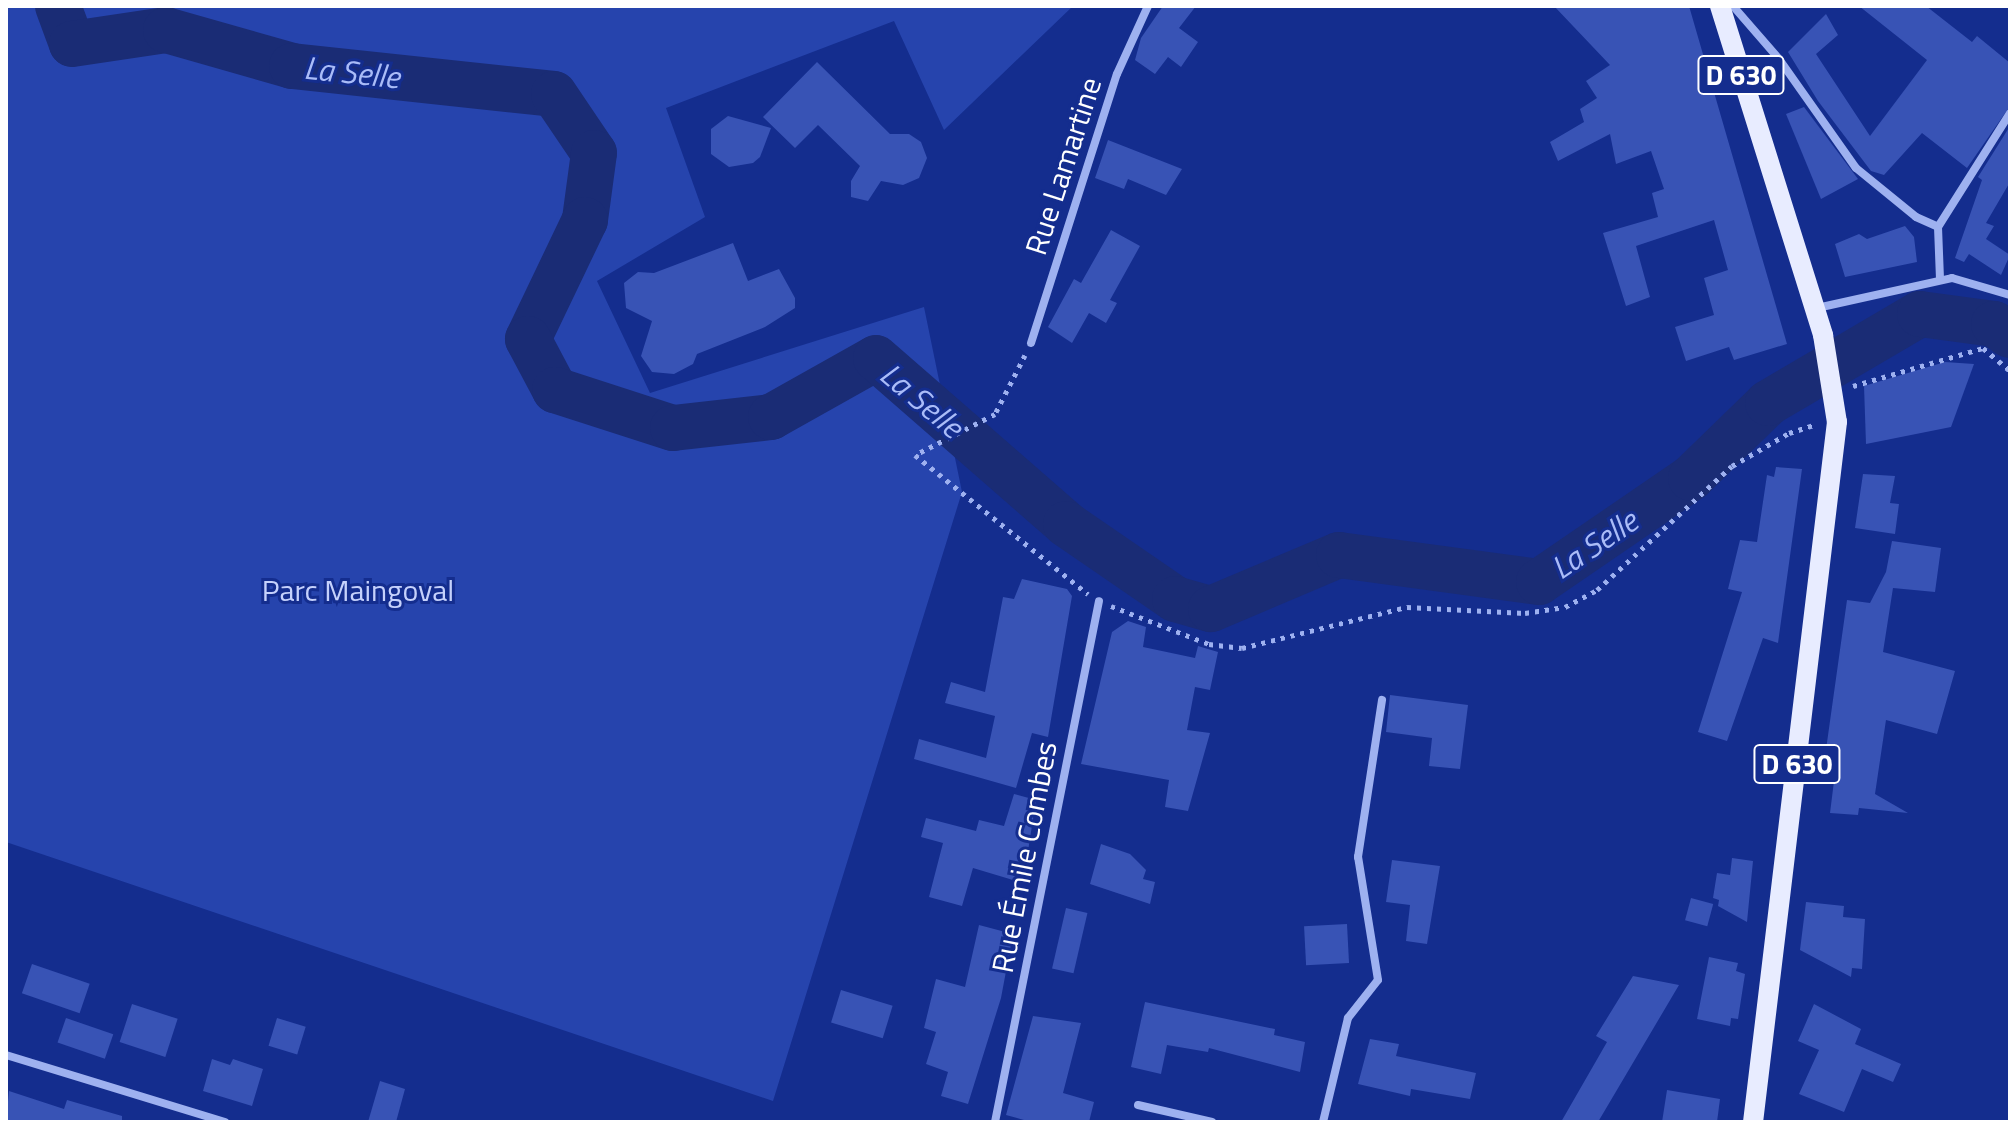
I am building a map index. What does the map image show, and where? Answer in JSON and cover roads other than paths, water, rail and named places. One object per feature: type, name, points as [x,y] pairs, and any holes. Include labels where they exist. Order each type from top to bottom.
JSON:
[{"type":"main road","name":"D 630","points":[[1720,6],[1823,335],[1836,414],[1753,1122]]},
{"type":"street","name":"Rue Lamartine","points":[[1031,343],[1117,74],[1148,6]]},
{"type":"street","points":[[1733,6],[1787,69],[1847,158],[1908,211],[1938,227]]},
{"type":"street","points":[[1940,279],[1938,227],[2010,113]]},
{"type":"street","points":[[1815,309],[1940,279],[1964,280],[2010,295]]},
{"type":"street","name":"Rue Émile Combes","points":[[995,1122],[1099,601]]},
{"type":"street","points":[[1323,1122],[1348,1018],[1378,980],[1358,857],[1382,700]]},
{"type":"street","points":[[6,1055],[206,1119],[225,1122]]},
{"type":"street","points":[[1138,1105],[1212,1122]]},
{"type":"waterway","name":"La Selle","points":[[58,6],[72,44],[166,30],[292,66],[554,94],[594,153],[585,220],[528,339],[555,390],[673,428],[771,417],[876,358],[1066,524],[1175,599],[1211,609],[1339,555],[1539,582],[1691,478],[1768,403],[1920,314],[1994,324],[2010,335]]},
{"type":"park label","name":"Parc Maingoval","points":[[358,590]]}]
